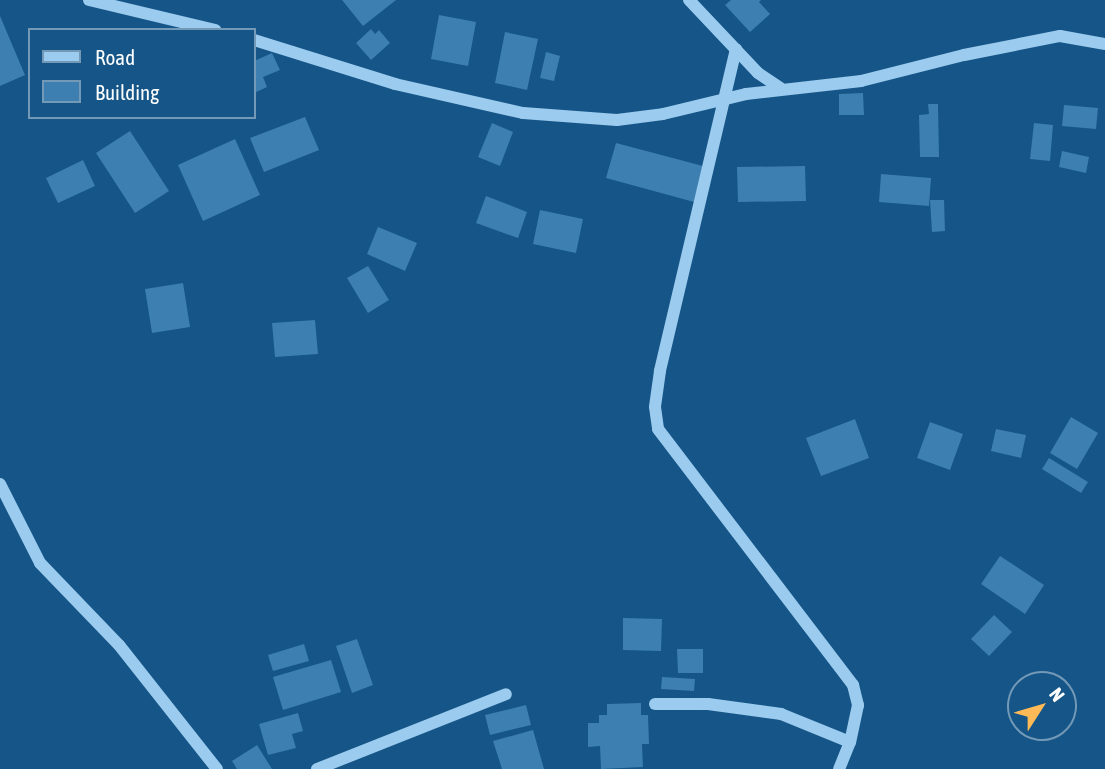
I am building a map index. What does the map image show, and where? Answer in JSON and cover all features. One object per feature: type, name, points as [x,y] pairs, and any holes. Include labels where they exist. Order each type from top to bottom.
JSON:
[{"type":"street","points":[[89,0],[207,28]]},
{"type":"street","points":[[690,0],[758,73],[780,88]]},
{"type":"street","points":[[256,41],[395,83],[523,113],[617,120],[663,114],[780,88],[860,81],[964,55],[1060,36],[1105,44]]},
{"type":"street","points":[[736,49],[660,371],[655,407],[658,429],[853,685],[858,705],[850,741],[839,769]]},
{"type":"street","points":[[0,484],[40,563],[119,645],[217,769]]},
{"type":"street","points":[[317,769],[506,694]]},
{"type":"street","points":[[655,704],[708,704],[781,714],[850,741]]},
{"type":"building","points":[[342,0],[396,0],[363,26]]},
{"type":"building","points":[[731,0],[761,0],[759,2],[770,14],[750,32],[725,5]]},
{"type":"building","points":[[439,15],[476,22],[468,66],[431,59]]},
{"type":"building","points":[[0,16],[25,75],[0,86]]},
{"type":"building","points":[[371,29],[375,34],[379,30],[390,43],[371,60],[356,43]]},
{"type":"building","points":[[505,32],[538,39],[527,90],[495,83]]},
{"type":"building","points":[[546,52],[560,56],[554,81],[540,78]]},
{"type":"building","points":[[272,53],[280,70],[263,77],[267,87],[256,92],[256,60]]},
{"type":"building","points":[[863,93],[864,115],[839,115],[839,94]]},
{"type":"building","points":[[928,104],[938,104],[939,157],[920,157],[919,115],[929,114]]},
{"type":"building","points":[[1064,105],[1098,108],[1096,129],[1062,126]]},
{"type":"building","points":[[305,117],[319,150],[264,172],[250,138]]},
{"type":"building","points":[[492,123],[513,132],[500,166],[478,157]]},
{"type":"building","points":[[1034,123],[1053,125],[1050,161],[1030,159]]},
{"type":"building","points":[[130,131],[169,191],[135,213],[96,153]]},
{"type":"building","points":[[235,139],[260,195],[203,221],[178,165]]},
{"type":"building","points":[[616,143],[703,166],[694,202],[606,178]]},
{"type":"building","points":[[1062,151],[1089,157],[1086,173],[1059,167]]},
{"type":"building","points":[[83,160],[95,186],[58,203],[46,178]]},
{"type":"building","points":[[805,166],[806,201],[738,202],[737,167]]},
{"type":"building","points":[[881,174],[931,178],[929,206],[879,202]]},
{"type":"building","points":[[486,196],[527,212],[518,238],[476,223]]},
{"type":"building","points":[[930,200],[944,200],[945,231],[932,232]]},
{"type":"building","points":[[540,210],[583,219],[576,253],[533,244]]},
{"type":"building","points":[[378,227],[417,243],[405,271],[367,254]]},
{"type":"building","points":[[368,266],[389,300],[368,313],[347,278]]},
{"type":"building","points":[[183,283],[190,327],[152,333],[145,289]]},
{"type":"building","points":[[315,320],[318,354],[275,357],[272,323]]},
{"type":"building","points":[[1071,417],[1098,433],[1077,469],[1050,453]]},
{"type":"building","points":[[855,419],[869,458],[821,476],[806,438]]},
{"type":"building","points":[[930,422],[963,434],[950,470],[917,458]]},
{"type":"building","points":[[996,429],[1026,435],[1021,458],[991,451]]},
{"type":"building","points":[[1049,458],[1088,482],[1081,493],[1042,469]]},
{"type":"building","points":[[1000,556],[1044,585],[1025,614],[981,584]]},
{"type":"building","points":[[994,615],[1012,632],[989,656],[971,639]]},
{"type":"building","points":[[623,618],[662,619],[661,651],[623,650]]},
{"type":"building","points":[[357,639],[373,685],[352,693],[336,646]]},
{"type":"building","points":[[304,644],[309,661],[273,671],[268,655]]},
{"type":"building","points":[[677,649],[703,649],[703,673],[678,673]]},
{"type":"building","points":[[331,660],[341,692],[283,710],[273,677]]},
{"type":"building","points":[[662,677],[695,679],[694,691],[661,689]]},
{"type":"building","points":[[641,703],[641,715],[648,715],[649,744],[642,744],[643,767],[601,769],[600,746],[588,747],[588,723],[599,723],[599,715],[607,715],[607,704]]},
{"type":"building","points":[[526,705],[531,725],[490,735],[485,715]]},
{"type":"building","points":[[298,713],[303,731],[292,734],[296,748],[268,755],[259,724]]},
{"type":"building","points":[[533,730],[544,769],[502,769],[493,741]]},
{"type":"building","points":[[257,745],[272,769],[237,769],[232,761]]}]
